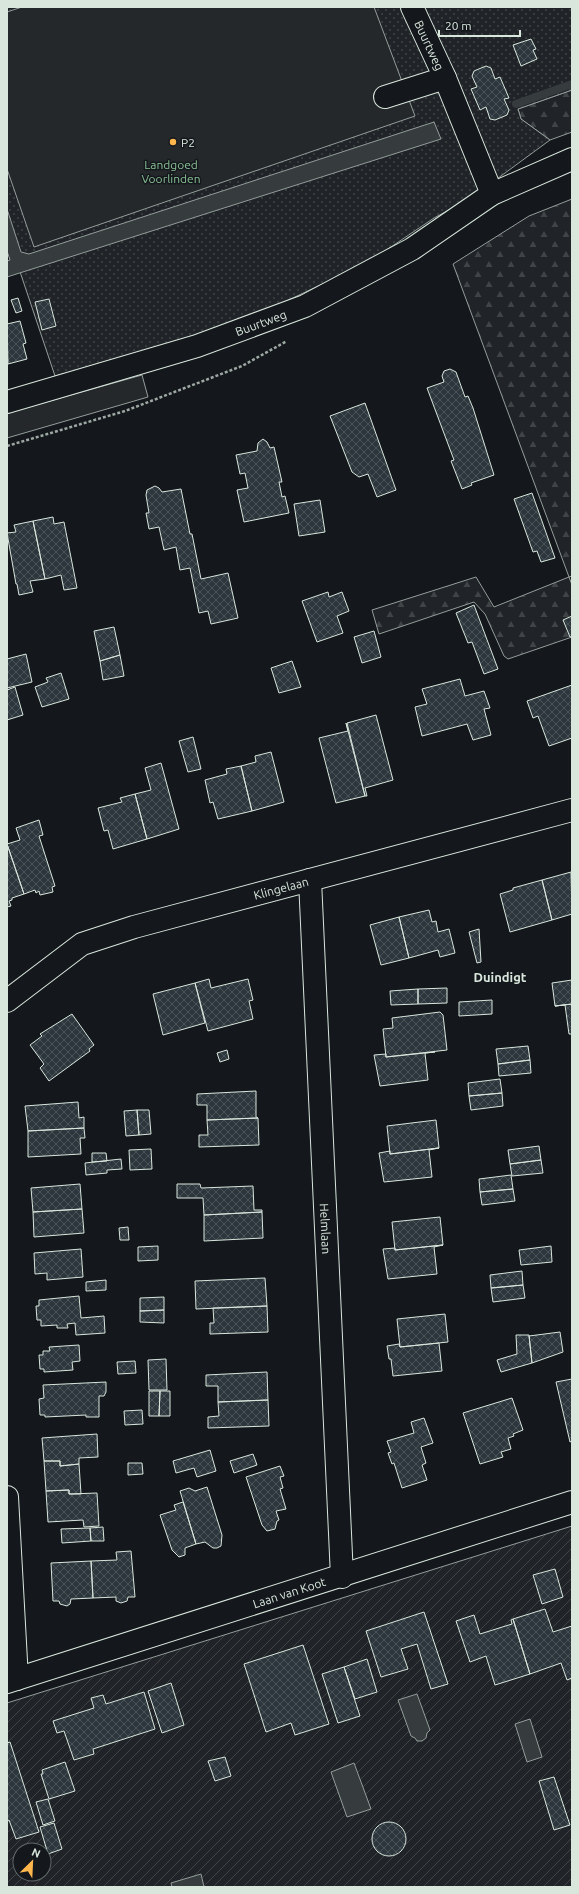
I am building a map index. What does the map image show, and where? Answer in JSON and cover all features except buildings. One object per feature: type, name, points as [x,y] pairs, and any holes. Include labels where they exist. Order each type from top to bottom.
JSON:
[{"type":"street","name":"Buurtweg","points":[[412,7],[445,78],[492,194]]},
{"type":"street","points":[[385,97],[445,78]]},
{"type":"street","name":"Buurtweg","points":[[7,402],[197,346],[305,306],[412,249],[492,194],[572,159]]},
{"type":"street","name":"Klingelaan","points":[[7,1001],[82,944],[134,927],[572,810]]},
{"type":"street","name":"Helmlaan","points":[[310,880],[342,1576]]},
{"type":"street","points":[[7,1497],[12,1681]]},
{"type":"street","name":"Laan van Koot","points":[[12,1681],[572,1502]]},
{"type":"green space","name":"Landgoed Voorlinden","points":[[7,7],[572,7],[572,90],[518,109],[521,119],[550,140],[471,198],[434,218],[367,263],[261,313],[170,345],[55,376],[7,233]]},
{"type":"green space","points":[[572,90],[572,132],[550,140],[521,119],[518,109]]},
{"type":"green space","points":[[572,199],[572,576],[569,577],[453,264],[529,216]]},
{"type":"green space","points":[[476,577],[494,607],[569,577],[572,585],[572,637],[508,659],[504,656],[485,614],[474,602],[379,634],[372,610]]},
{"type":"green space","points":[[572,1526],[572,1887],[7,1887],[7,1703]]},
{"type":"shaded area","name":"P2","points":[[22,7],[374,7],[415,116],[34,247],[7,169],[7,12]]},
{"type":"shaded area","points":[[434,122],[441,139],[7,277],[7,261],[10,260],[7,251],[7,209],[21,252],[29,254]]},
{"type":"shaded area","points":[[142,375],[148,397],[7,438],[7,413]]},
{"type":"shaded area","points":[[417,1694],[430,1730],[427,1733],[426,1738],[422,1741],[417,1741],[411,1736],[398,1700]]},
{"type":"shaded area","points":[[530,1719],[542,1757],[527,1762],[515,1724]]},
{"type":"shaded area","points":[[354,1763],[371,1809],[347,1817],[331,1772]]},
{"type":"shaded area","points":[[201,1874],[204,1887],[172,1887],[171,1883]]},
{"type":"waterway","points":[[516,104],[572,84]]},
{"type":"place","name":"P2","points":[[173,142]]},
{"type":"district","name":"Duindigt","points":[[500,977]]}]
